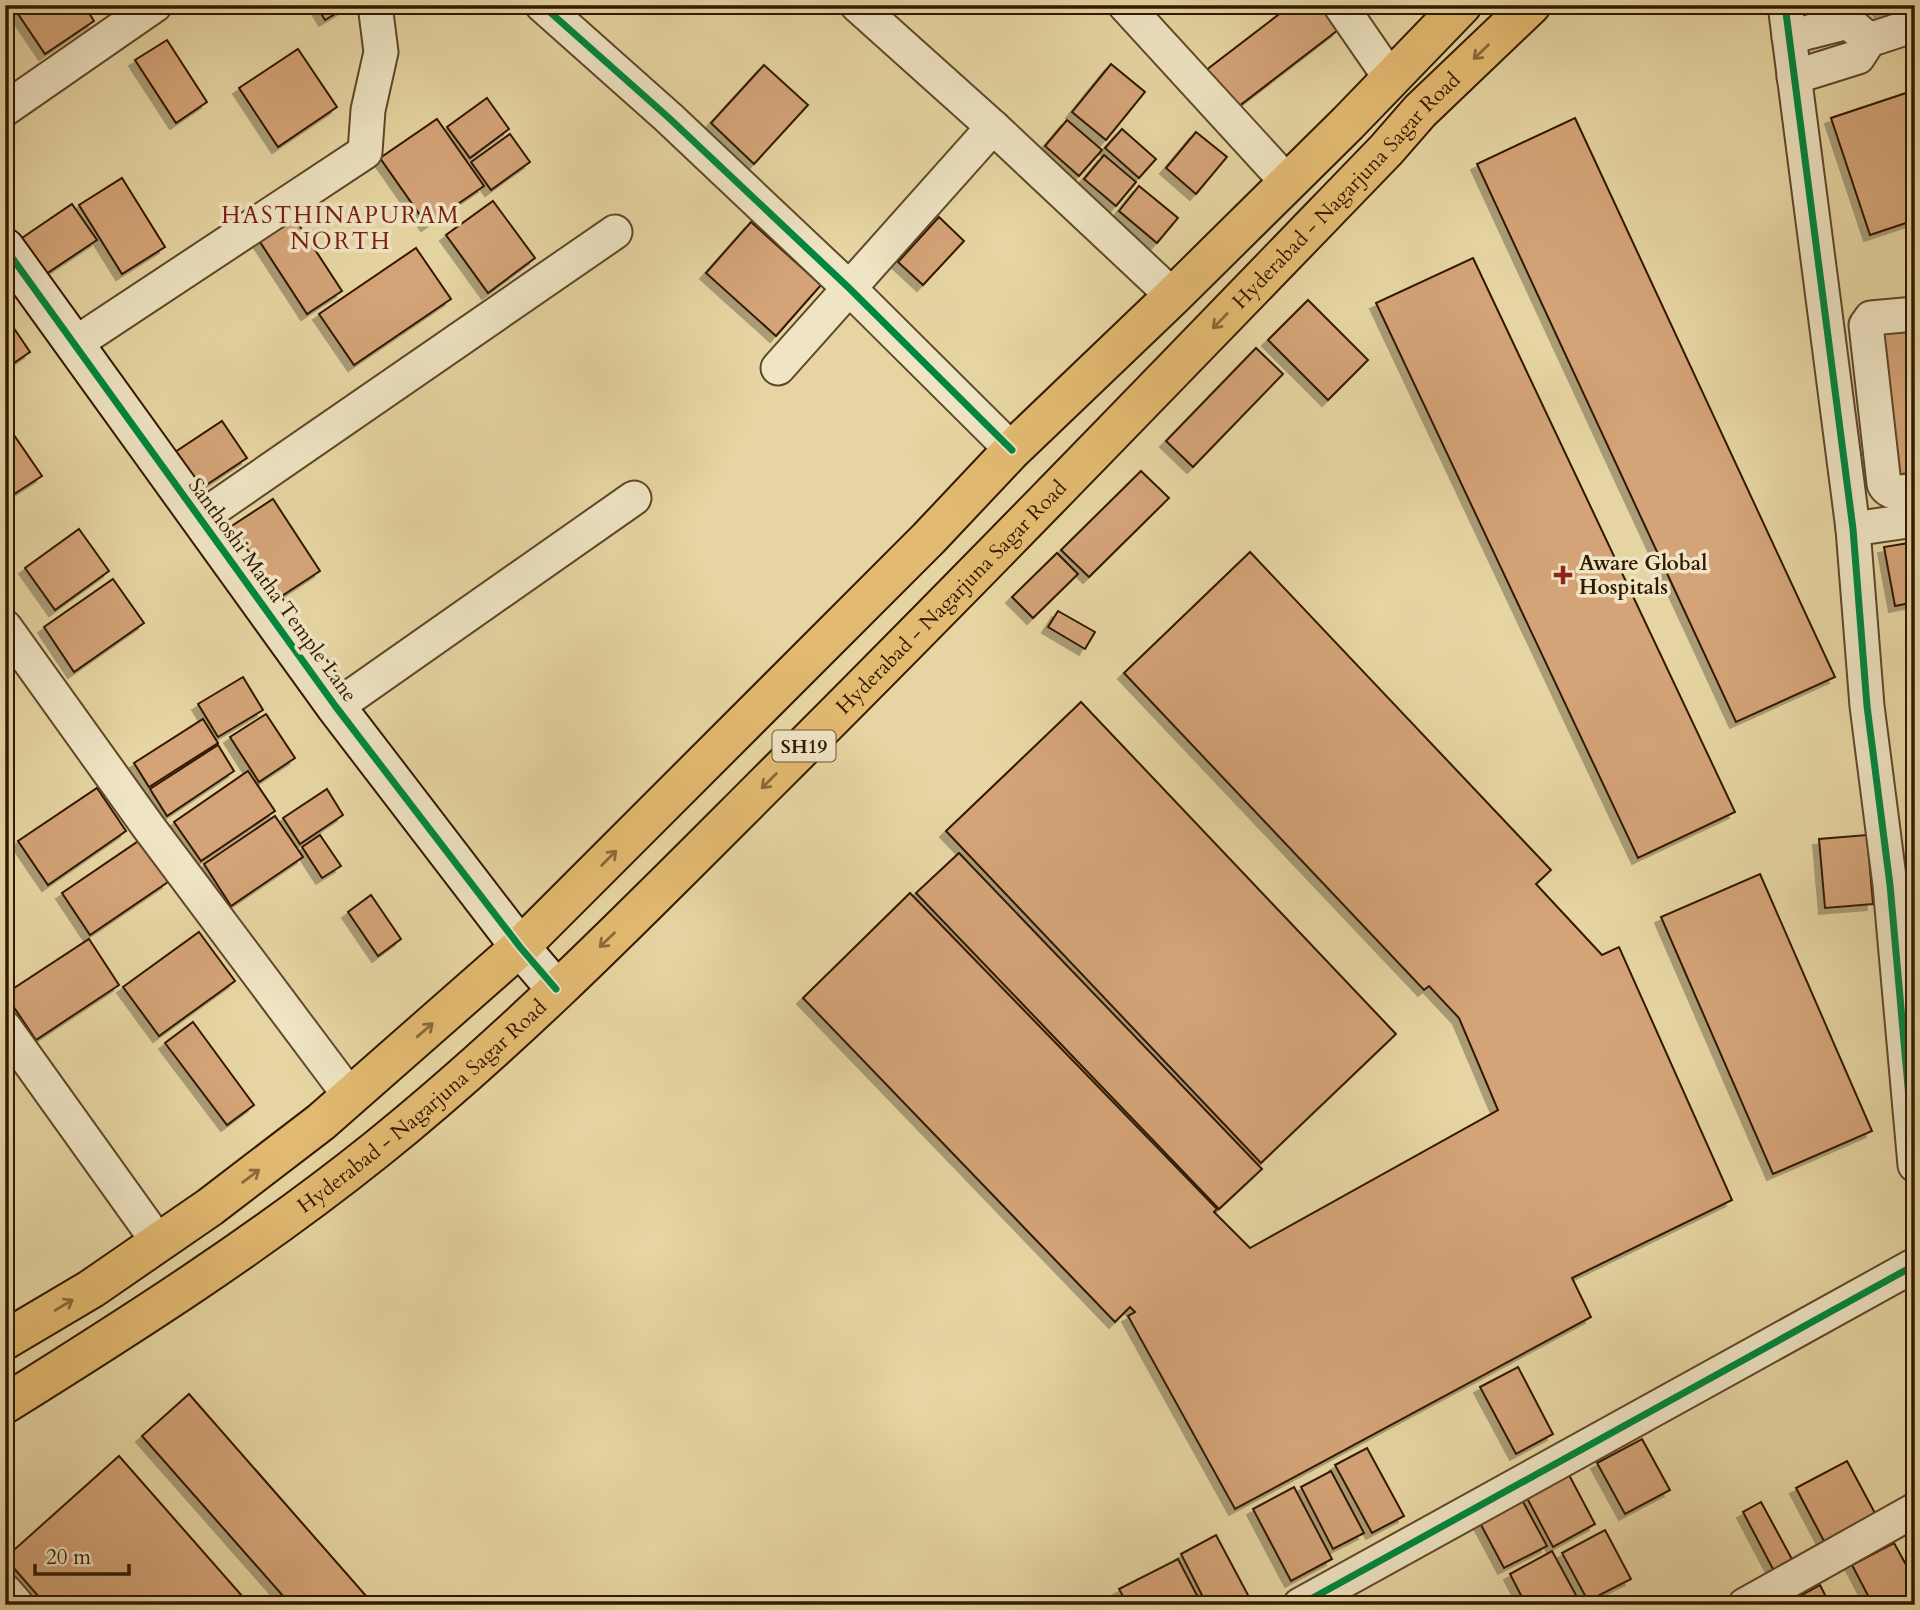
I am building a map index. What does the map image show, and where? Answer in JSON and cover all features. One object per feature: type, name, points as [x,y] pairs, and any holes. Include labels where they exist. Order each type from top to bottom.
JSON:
[{"type":"main road","name":"SH19","points":[[5,1340],[91,1289],[159,1243],[321,1122],[520,947],[929,538],[1012,450],[1288,183],[1462,5]]},
{"type":"main road","name":"Hyderabad - Nagarjuna Sagar Road","points":[[5,1404],[118,1334],[238,1254],[371,1154],[524,1022],[912,639],[1386,150],[1420,111],[1531,5]]},
{"type":"street","points":[[5,109],[155,5]]},
{"type":"street","points":[[73,345],[365,152],[368,110],[382,52],[375,5]]},
{"type":"street","points":[[542,5],[669,118],[849,288],[1012,450]]},
{"type":"street","points":[[857,5],[993,127],[1173,296]]},
{"type":"street","points":[[1125,5],[1288,183]]},
{"type":"street","points":[[1340,5],[1391,79]]},
{"type":"street","points":[[1915,26],[1787,21],[1853,529],[1867,706],[1902,882],[1915,1165]]},
{"type":"street","points":[[1794,77],[1857,57],[1854,22]]},
{"type":"street","points":[[778,368],[993,127]]},
{"type":"street","points":[[199,519],[615,232]]},
{"type":"street","name":"Santhoshi Matha Temple Lane","points":[[5,248],[336,707],[520,947],[556,989]]},
{"type":"street","points":[[1915,314],[1871,318],[1866,325],[1884,484],[1886,490],[1892,492],[1915,490]]},
{"type":"street","points":[[336,707],[634,498]]},
{"type":"street","points":[[1853,529],[1915,520]]},
{"type":"street","points":[[5,628],[147,825],[350,1096]]},
{"type":"street","points":[[5,1028],[159,1243]]},
{"type":"street","points":[[1300,1605],[1915,1265]]},
{"type":"street","points":[[1745,1605],[1915,1510]]},
{"type":"street","points":[[5,1591],[17,1605]]},
{"type":"building","points":[[12,5],[84,5],[94,21],[45,54]]},
{"type":"building","points":[[316,5],[350,5],[325,20]]},
{"type":"building","points":[[1291,5],[1319,5],[1338,30],[1234,110],[1205,71]]},
{"type":"building","points":[[1878,5],[1909,5],[1881,13]]},
{"type":"building","points":[[167,40],[207,102],[176,123],[135,60]]},
{"type":"building","points":[[298,49],[337,107],[278,147],[239,88]]},
{"type":"building","points":[[1111,64],[1145,92],[1106,140],[1072,112]]},
{"type":"building","points":[[764,65],[808,105],[754,164],[711,123]]},
{"type":"building","points":[[1915,90],[1915,220],[1870,235],[1831,118]]},
{"type":"building","points":[[487,98],[509,129],[470,158],[447,127]]},
{"type":"building","points":[[1575,118],[1835,677],[1736,722],[1477,164]]},
{"type":"building","points":[[437,119],[484,186],[427,225],[380,158]]},
{"type":"building","points":[[1067,120],[1102,150],[1079,176],[1045,146]]},
{"type":"building","points":[[1122,129],[1156,159],[1139,178],[1105,148]]},
{"type":"building","points":[[1196,132],[1227,157],[1196,194],[1166,168]]},
{"type":"building","points":[[510,134],[530,162],[491,190],[471,162]]},
{"type":"building","points":[[1104,155],[1136,182],[1116,206],[1084,179]]},
{"type":"building","points":[[122,178],[165,247],[122,274],[79,205]]},
{"type":"building","points":[[1139,186],[1178,218],[1157,243],[1119,211]]},
{"type":"building","points":[[493,201],[535,258],[488,293],[446,235]]},
{"type":"building","points":[[72,204],[97,240],[43,276],[19,240]]},
{"type":"building","points":[[939,217],[964,241],[923,285],[898,262]]},
{"type":"building","points":[[295,219],[342,291],[307,314],[260,242]]},
{"type":"building","points":[[751,222],[821,285],[776,336],[706,273]]},
{"type":"building","points":[[416,248],[451,299],[354,365],[319,314]]},
{"type":"building","points":[[1473,258],[1735,812],[1638,858],[1376,303]]},
{"type":"building","points":[[1308,300],[1368,360],[1328,400],[1268,340]]},
{"type":"building","points":[[7,318],[30,352],[5,369],[5,319]]},
{"type":"building","points":[[1915,322],[1915,485],[1893,487],[1875,327]]},
{"type":"building","points":[[1256,348],[1283,374],[1193,467],[1166,441]]},
{"type":"building","points":[[222,421],[247,458],[188,497],[163,460]]},
{"type":"building","points":[[5,422],[42,476],[5,500]]},
{"type":"building","points":[[1141,471],[1169,498],[1089,577],[1061,550]]},
{"type":"building","points":[[273,499],[320,571],[271,603],[224,531]]},
{"type":"building","points":[[79,529],[109,571],[55,610],[25,568]]},
{"type":"building","points":[[1915,542],[1915,602],[1895,606],[1884,547]]},
{"type":"building","points":[[1250,552],[1551,870],[1536,884],[1602,955],[1619,947],[1732,1200],[1572,1278],[1591,1317],[1235,1509],[1128,1316],[1135,1312],[1130,1307],[1115,1322],[803,998],[910,893],[1217,1209],[1214,1212],[1250,1248],[1498,1110],[1459,1018],[1429,986],[1424,990],[1124,673]]},
{"type":"building","points":[[1057,553],[1078,574],[1033,618],[1012,597]]},
{"type":"building","points":[[113,579],[144,623],[74,672],[44,627]]},
{"type":"building","points":[[1058,611],[1095,632],[1085,649],[1048,627]]},
{"type":"building","points":[[243,677],[263,710],[218,737],[198,704]]},
{"type":"building","points":[[1081,702],[1396,1034],[1261,1163],[946,831]]},
{"type":"building","points":[[266,714],[295,758],[259,782],[230,737]]},
{"type":"building","points":[[203,719],[218,743],[149,787],[134,763]]},
{"type":"building","points":[[218,745],[234,771],[167,816],[150,789]]},
{"type":"building","points":[[248,771],[275,811],[201,861],[174,822]]},
{"type":"building","points":[[97,788],[126,831],[48,885],[18,841]]},
{"type":"building","points":[[327,789],[343,815],[300,844],[283,818]]},
{"type":"building","points":[[275,816],[303,857],[231,906],[204,864]]},
{"type":"building","points":[[320,835],[341,866],[322,878],[302,847]]},
{"type":"building","points":[[1867,835],[1873,904],[1825,908],[1819,839]]},
{"type":"building","points":[[140,840],[168,882],[90,935],[62,893]]},
{"type":"building","points":[[959,853],[1262,1169],[1219,1209],[916,893]]},
{"type":"building","points":[[1760,874],[1872,1131],[1773,1174],[1661,917]]},
{"type":"building","points":[[371,895],[401,939],[378,956],[348,912]]},
{"type":"building","points":[[199,932],[235,981],[159,1036],[123,987]]},
{"type":"building","points":[[89,939],[119,985],[36,1040],[5,994]]},
{"type":"building","points":[[193,1022],[254,1105],[227,1125],[165,1043]]},
{"type":"building","points":[[1518,1367],[1553,1434],[1516,1454],[1480,1387]]},
{"type":"building","points":[[189,1394],[374,1605],[291,1605],[142,1436]]},
{"type":"building","points":[[1642,1439],[1670,1490],[1625,1514],[1597,1463]]},
{"type":"building","points":[[1367,1448],[1404,1516],[1372,1533],[1335,1465]]},
{"type":"building","points":[[119,1456],[250,1605],[46,1605],[5,1558]]},
{"type":"building","points":[[1847,1461],[1876,1515],[1825,1543],[1796,1488]]},
{"type":"building","points":[[1331,1471],[1364,1533],[1333,1549],[1301,1487]]},
{"type":"building","points":[[1569,1475],[1595,1524],[1553,1547],[1527,1498]]},
{"type":"building","points":[[1294,1487],[1332,1559],[1291,1581],[1253,1509]]},
{"type":"building","points":[[1522,1500],[1547,1546],[1504,1568],[1480,1523]]},
{"type":"building","points":[[1761,1502],[1793,1561],[1774,1571],[1743,1512]]},
{"type":"building","points":[[1605,1530],[1631,1579],[1588,1601],[1562,1553]]},
{"type":"building","points":[[1216,1535],[1248,1595],[1230,1605],[1207,1605],[1181,1554]]},
{"type":"building","points":[[1894,1543],[1915,1581],[1915,1603],[1873,1605],[1852,1565]]},
{"type":"building","points":[[1552,1551],[1577,1597],[1561,1605],[1526,1605],[1510,1574]]},
{"type":"building","points":[[1178,1559],[1202,1605],[1128,1605],[1119,1589]]},
{"type":"building","points":[[1820,1585],[1830,1605],[1800,1605],[1796,1598]]},
{"type":"cycle path","points":[[542,5],[669,118],[849,288],[1012,450]]},
{"type":"cycle path","points":[[1785,5],[1853,529],[1867,706],[1890,885],[1915,1165]]},
{"type":"cycle path","points":[[5,248],[336,707],[520,947],[556,989]]},
{"type":"cycle path","points":[[1300,1605],[1915,1265]]},
{"type":"place","name":"Aware Global Hospitals","points":[[1563,575]]},
{"type":"district","name":"HASTHINAPURAM NORTH","points":[[341,228]]}]
